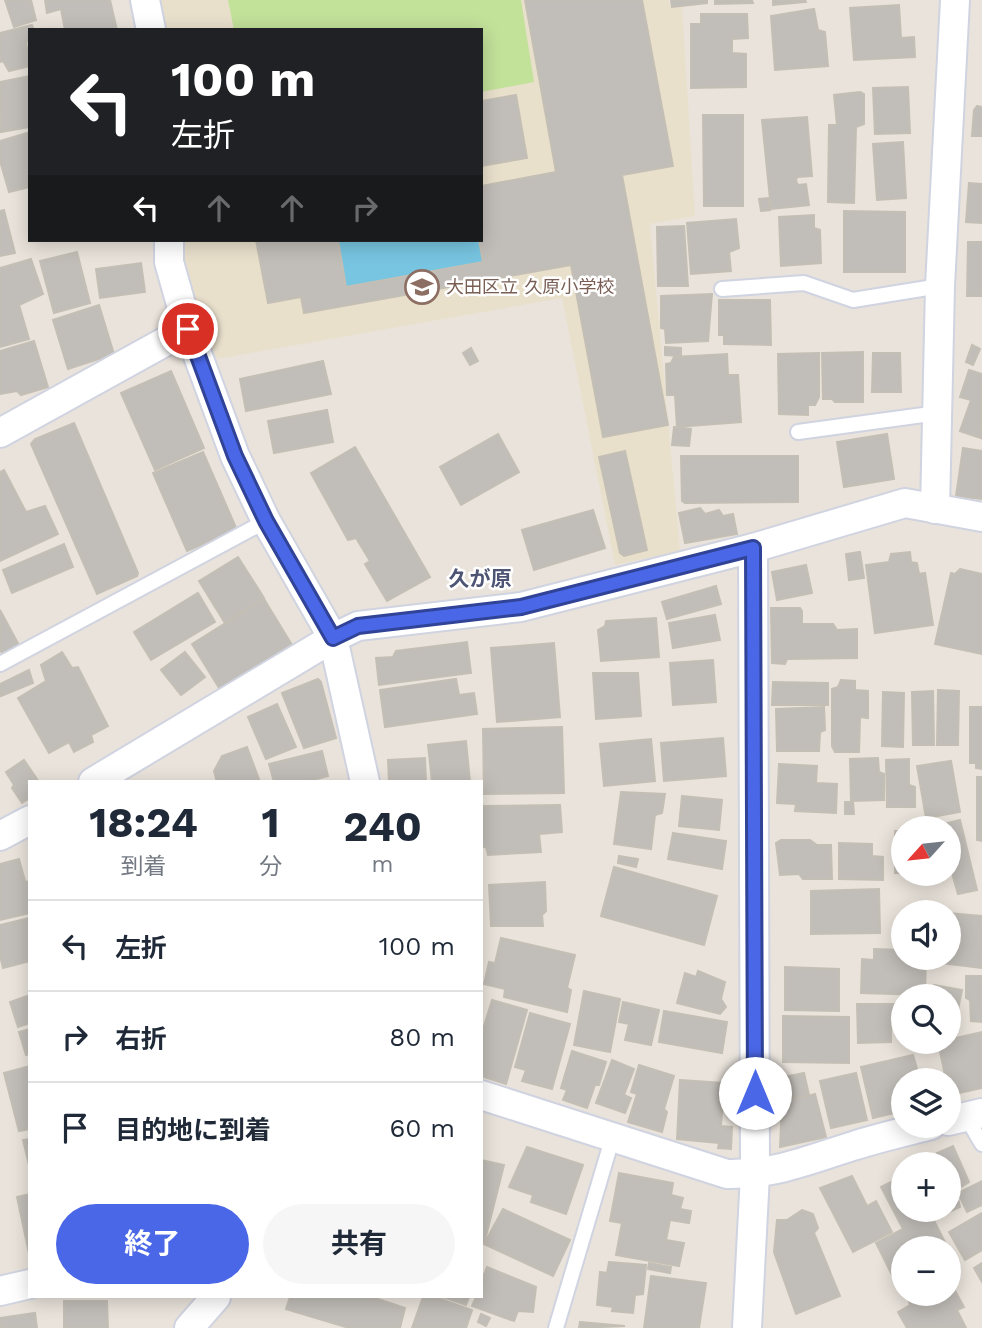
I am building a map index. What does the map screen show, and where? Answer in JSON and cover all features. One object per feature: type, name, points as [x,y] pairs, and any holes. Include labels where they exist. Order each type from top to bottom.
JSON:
[{"type":"street","points":[[145,0],[151,28]]},
{"type":"street","points":[[935,509],[940,286],[956,0]]},
{"type":"street","points":[[169,242],[169,262],[188,329],[235,456],[266,521],[333,638],[365,780]]},
{"type":"street","points":[[0,433],[188,329]]},
{"type":"street","points":[[96,780],[333,638],[358,626],[521,607],[753,548],[905,503],[982,517]]},
{"type":"street","points":[[747,1328],[755,1174],[753,548]]},
{"type":"street","points":[[0,835],[28,825]]},
{"type":"street","points":[[483,1096],[727,1174],[755,1174],[776,1170],[891,1135]]},
{"type":"street","points":[[0,1291],[28,1284]]},
{"type":"street","points":[[189,1328],[215,1298]]},
{"type":"lane","points":[[722,289],[804,283],[853,300],[940,286]]},
{"type":"lane","points":[[798,432],[939,413]]},
{"type":"lane","points":[[0,664],[266,521]]},
{"type":"lane","points":[[966,1117],[982,1144]]},
{"type":"lane","points":[[556,1328],[613,1136]]},
{"type":"shaded area","name":"大田区立 久原小学校","points":[[157,0],[669,0],[669,5],[682,6],[695,216],[650,224],[680,551],[615,565],[562,298],[217,359],[184,276],[183,242],[483,242],[483,28],[163,28]]},
{"type":"green space","points":[[228,0],[521,0],[534,82],[483,92],[483,28],[234,28]]},
{"type":"water","points":[[338,242],[479,242],[483,262],[346,287]]},
{"type":"building","points":[[5,0],[31,0],[36,20],[14,27]]},
{"type":"building","points":[[45,0],[110,0],[117,28],[65,28],[61,9],[47,13]]},
{"type":"building","points":[[525,0],[642,0],[673,166],[622,175],[668,425],[603,437],[571,265],[304,313],[301,297],[268,303],[256,242],[338,242],[346,287],[483,262],[479,242],[483,242],[483,186],[556,172]]},
{"type":"building","points":[[671,0],[707,0],[707,3],[672,7]]},
{"type":"building","points":[[715,0],[752,0],[753,3],[715,4]]},
{"type":"building","points":[[773,0],[805,0],[806,2],[773,5]]},
{"type":"building","points":[[899,5],[901,38],[914,37],[915,57],[854,60],[850,8]]},
{"type":"building","points":[[814,9],[818,30],[825,32],[828,66],[775,70],[771,16]]},
{"type":"building","points":[[701,14],[747,14],[748,38],[732,39],[732,53],[746,54],[746,87],[691,88],[691,24],[701,24]]},
{"type":"building","points":[[32,25],[33,28],[28,28],[26,42],[28,66],[9,71],[3,61],[0,62],[0,33]]},
{"type":"building","points":[[28,76],[28,127],[1,132],[0,82]]},
{"type":"building","points":[[908,87],[910,133],[875,134],[873,88]]},
{"type":"building","points":[[860,92],[864,94],[864,124],[856,127],[854,203],[828,202],[829,125],[837,125],[834,95]]},
{"type":"building","points":[[516,95],[527,158],[483,166],[483,101]]},
{"type":"building","points":[[977,106],[982,107],[982,136],[972,136],[974,110]]},
{"type":"building","points":[[703,115],[743,115],[743,206],[704,206]]},
{"type":"building","points":[[807,117],[812,176],[797,177],[796,181],[798,185],[806,184],[809,205],[771,209],[762,120]]},
{"type":"building","points":[[28,133],[28,187],[9,192],[0,161],[0,141]]},
{"type":"building","points":[[903,142],[906,198],[877,200],[873,144]]},
{"type":"building","points":[[969,183],[982,184],[982,223],[966,222]]},
{"type":"building","points":[[768,198],[770,210],[761,211],[759,199]]},
{"type":"building","points":[[4,210],[15,253],[0,256],[0,211]]},
{"type":"building","points":[[844,211],[905,212],[905,272],[844,272]]},
{"type":"building","points":[[814,215],[814,228],[820,230],[821,263],[781,266],[779,217]]},
{"type":"building","points":[[736,219],[739,248],[729,252],[731,271],[691,274],[687,223]]},
{"type":"building","points":[[684,226],[688,286],[658,286],[657,227]]},
{"type":"building","points":[[968,242],[982,242],[982,296],[967,296]]},
{"type":"building","points":[[77,252],[90,303],[54,313],[40,261]]},
{"type":"building","points":[[31,259],[43,294],[19,305],[29,339],[0,347],[0,268]]},
{"type":"building","points":[[141,263],[145,292],[100,298],[96,269]]},
{"type":"building","points":[[712,294],[708,341],[666,343],[665,329],[661,328],[661,296]]},
{"type":"building","points":[[719,300],[770,300],[771,345],[724,344],[724,335],[719,335]]},
{"type":"building","points":[[99,305],[114,354],[68,369],[53,320]]},
{"type":"building","points":[[34,341],[48,387],[21,395],[17,391],[0,394],[0,351]]},
{"type":"building","points":[[972,345],[980,349],[973,365],[966,362]]},
{"type":"building","points":[[665,347],[681,348],[681,356],[665,355]]},
{"type":"building","points":[[471,348],[478,361],[470,365],[463,353]]},
{"type":"building","points":[[863,352],[863,402],[823,399],[822,353]]},
{"type":"building","points":[[819,353],[819,397],[815,405],[808,405],[808,415],[779,414],[778,354]]},
{"type":"building","points":[[873,353],[900,353],[901,392],[872,392]]},
{"type":"building","points":[[727,354],[728,375],[738,375],[741,422],[677,427],[675,395],[667,395],[666,364],[671,363],[674,357]]},
{"type":"building","points":[[323,361],[331,394],[246,411],[240,379]]},
{"type":"building","points":[[969,370],[982,374],[981,438],[960,431],[971,400],[960,397]]},
{"type":"building","points":[[171,371],[204,448],[155,470],[121,393]]},
{"type":"building","points":[[327,410],[333,442],[274,453],[268,421]]},
{"type":"building","points":[[74,423],[138,573],[137,576],[97,594],[31,444],[35,439]]},
{"type":"building","points":[[674,427],[691,429],[689,446],[672,445]]},
{"type":"building","points":[[498,434],[519,472],[461,505],[440,467]]},
{"type":"building","points":[[887,434],[894,479],[844,487],[837,442]]},
{"type":"building","points":[[355,447],[430,577],[387,601],[365,564],[370,561],[356,538],[348,540],[311,473]]},
{"type":"building","points":[[963,448],[982,451],[982,499],[956,496]]},
{"type":"building","points":[[625,451],[647,550],[624,556],[620,553],[599,457]]},
{"type":"building","points":[[203,452],[237,530],[187,551],[153,473]]},
{"type":"building","points":[[681,456],[798,456],[798,502],[685,503],[682,501]]},
{"type":"building","points":[[4,470],[26,512],[45,506],[58,534],[0,561],[0,472]]},
{"type":"building","points":[[700,508],[705,514],[719,510],[723,516],[733,514],[737,534],[685,543],[679,513]]},
{"type":"building","points":[[593,510],[605,548],[534,570],[522,530]]},
{"type":"building","points":[[64,544],[73,567],[12,593],[3,570]]},
{"type":"building","points":[[860,552],[864,578],[849,580],[846,554]]},
{"type":"building","points":[[910,552],[911,562],[917,563],[919,574],[925,573],[933,625],[875,633],[866,565],[889,562],[891,554]]},
{"type":"building","points":[[238,557],[264,598],[225,623],[199,581]]},
{"type":"building","points":[[806,565],[812,593],[777,600],[772,572]]},
{"type":"building","points":[[960,569],[982,574],[982,654],[935,644],[951,573],[955,574]]},
{"type":"building","points":[[716,586],[721,604],[667,619],[662,602]]},
{"type":"building","points":[[198,593],[215,622],[151,660],[134,632]]},
{"type":"building","points":[[264,599],[292,645],[221,691],[192,644]]},
{"type":"building","points":[[771,608],[800,608],[802,624],[833,624],[837,630],[857,629],[857,658],[787,659],[785,664],[772,663]]},
{"type":"building","points":[[0,610],[20,647],[5,654],[0,651]]},
{"type":"building","points":[[715,615],[720,640],[673,648],[669,623]]},
{"type":"building","points":[[656,618],[659,657],[601,661],[598,630],[605,626],[606,621]]},
{"type":"building","points":[[467,642],[471,673],[379,685],[376,658],[393,657],[396,651]]},
{"type":"building","points":[[554,643],[560,717],[497,722],[491,648]]},
{"type":"building","points":[[62,652],[72,668],[78,667],[108,726],[91,735],[93,742],[74,752],[69,742],[49,753],[18,698],[46,681],[41,665]]},
{"type":"building","points":[[185,652],[205,677],[181,695],[161,670]]},
{"type":"building","points":[[713,660],[716,702],[673,705],[670,663]]},
{"type":"building","points":[[29,670],[33,683],[1,696],[0,684]]},
{"type":"building","points":[[593,673],[638,673],[641,716],[596,719]]},
{"type":"building","points":[[318,679],[336,738],[304,748],[282,693]]},
{"type":"building","points":[[456,679],[459,695],[474,693],[477,714],[385,727],[380,690]]},
{"type":"building","points":[[841,680],[855,681],[855,690],[868,691],[868,718],[860,717],[859,752],[835,752],[832,746],[832,689],[838,687]]},
{"type":"building","points":[[773,682],[828,683],[828,705],[772,705]]},
{"type":"building","points":[[938,690],[959,691],[958,745],[937,745]]},
{"type":"building","points":[[933,691],[934,745],[913,745],[912,692]]},
{"type":"building","points":[[883,692],[904,693],[903,747],[882,746]]},
{"type":"building","points":[[277,704],[296,747],[266,759],[248,717]]},
{"type":"building","points":[[824,707],[825,730],[820,732],[819,751],[777,751],[776,709]]},
{"type":"building","points":[[970,707],[982,707],[982,769],[976,768],[976,763],[970,763]]},
{"type":"building","points":[[562,727],[564,793],[484,794],[483,729]]},
{"type":"building","points":[[723,738],[726,776],[664,781],[661,743]]},
{"type":"building","points":[[651,739],[655,781],[604,786],[600,744]]},
{"type":"building","points":[[466,741],[470,780],[432,780],[428,745]]},
{"type":"building","points":[[247,747],[259,780],[216,780],[214,771],[222,756]]},
{"type":"building","points":[[322,751],[328,776],[313,780],[273,780],[269,764]]},
{"type":"building","points":[[425,758],[426,780],[389,780],[388,760]]},
{"type":"building","points":[[878,758],[879,772],[884,774],[884,800],[851,801],[850,759]]},
{"type":"building","points":[[909,759],[909,785],[915,787],[915,807],[887,807],[886,760]]},
{"type":"building","points":[[24,760],[38,780],[28,780],[28,799],[22,803],[6,772]]},
{"type":"building","points":[[951,761],[960,812],[926,816],[917,766]]},
{"type":"building","points":[[779,764],[817,766],[816,783],[837,784],[836,813],[795,811],[796,804],[777,803]]},
{"type":"building","points":[[977,777],[982,777],[982,841],[977,840]]},
{"type":"building","points":[[621,792],[665,794],[662,813],[655,815],[651,849],[614,844]]},
{"type":"building","points":[[682,796],[722,800],[719,830],[679,826]]},
{"type":"building","points":[[845,802],[853,802],[854,814],[845,814]]},
{"type":"building","points":[[560,805],[562,832],[539,834],[541,852],[488,855],[486,847],[483,847],[483,806]]},
{"type":"building","points":[[961,824],[977,890],[958,894],[956,886],[961,886]]},
{"type":"building","points":[[673,833],[726,841],[722,869],[668,859]]},
{"type":"building","points":[[781,840],[810,840],[817,845],[831,845],[832,879],[803,879],[799,874],[780,875],[776,843]]},
{"type":"building","points":[[839,843],[872,844],[872,856],[883,857],[883,880],[839,879]]},
{"type":"building","points":[[619,856],[638,859],[636,867],[618,863]]},
{"type":"building","points":[[19,859],[25,881],[28,882],[28,913],[0,920],[0,864]]},
{"type":"building","points":[[614,867],[717,896],[704,945],[601,916]]},
{"type":"building","points":[[545,882],[546,911],[542,915],[543,926],[491,926],[489,885]]},
{"type":"building","points":[[879,889],[880,933],[811,934],[811,891]]},
{"type":"building","points":[[961,914],[982,916],[982,968],[961,966]]},
{"type":"building","points":[[28,918],[28,962],[3,968],[0,956],[0,925]]},
{"type":"building","points":[[501,938],[575,955],[567,988],[571,990],[567,1012],[504,997],[505,989],[484,984],[489,962],[495,963]]},
{"type":"building","points":[[874,949],[891,950],[891,970],[926,970],[925,984],[891,984],[891,994],[861,993],[862,959],[874,960]]},
{"type":"building","points":[[785,967],[839,969],[839,1011],[785,1010]]},
{"type":"building","points":[[698,971],[725,982],[721,999],[726,1007],[720,1014],[677,1003],[685,973],[696,977]]},
{"type":"building","points":[[966,976],[982,976],[982,1022],[971,1021],[970,1000],[966,998]]},
{"type":"building","points":[[584,991],[620,999],[610,1052],[574,1045]]},
{"type":"building","points":[[28,996],[28,1024],[18,1027],[10,1002]]},
{"type":"building","points":[[492,1000],[527,1010],[506,1084],[483,1077],[483,1029]]},
{"type":"building","points":[[623,1002],[659,1010],[651,1045],[625,1040],[629,1024],[619,1022]]},
{"type":"building","points":[[857,1004],[891,1004],[891,1042],[858,1043]]},
{"type":"building","points":[[664,1011],[727,1022],[722,1053],[659,1042]]},
{"type":"building","points":[[530,1013],[570,1024],[552,1089],[522,1081],[526,1070],[515,1067]]},
{"type":"building","points":[[783,1016],[849,1017],[849,1063],[783,1062]]},
{"type":"building","points":[[28,1030],[28,1054],[26,1055],[19,1032]]},
{"type":"building","points":[[982,1032],[982,1088],[961,1093],[961,1068],[943,1068],[941,1054],[961,1054],[961,1037]]},
{"type":"building","points":[[572,1051],[606,1062],[599,1085],[595,1085],[587,1108],[563,1100],[567,1090],[561,1088]]},
{"type":"building","points":[[913,1055],[917,1068],[891,1068],[891,1114],[873,1118],[861,1067]]},
{"type":"building","points":[[612,1060],[634,1069],[624,1095],[631,1098],[625,1113],[596,1103]]},
{"type":"building","points":[[639,1065],[674,1076],[664,1109],[667,1112],[662,1132],[628,1122],[637,1094],[631,1092]]},
{"type":"building","points":[[28,1067],[28,1129],[19,1131],[4,1073]]},
{"type":"building","points":[[804,1073],[809,1095],[779,1102],[774,1079]]},
{"type":"building","points":[[856,1073],[867,1120],[831,1128],[820,1081]]},
{"type":"building","points":[[680,1080],[724,1083],[721,1126],[732,1127],[731,1149],[718,1148],[719,1143],[677,1139]]},
{"type":"building","points":[[815,1094],[826,1137],[780,1147],[782,1103]]},
{"type":"building","points":[[28,1139],[28,1161],[23,1140]]},
{"type":"building","points":[[953,1146],[956,1152],[939,1152]]},
{"type":"building","points":[[527,1147],[583,1165],[566,1214],[531,1202],[533,1195],[509,1187]]},
{"type":"building","points":[[483,1160],[504,1165],[483,1244]]},
{"type":"building","points":[[961,1164],[969,1182],[961,1187]]},
{"type":"building","points":[[619,1173],[673,1183],[671,1195],[683,1198],[680,1209],[691,1211],[689,1223],[670,1220],[666,1240],[684,1243],[679,1266],[616,1255],[622,1223],[610,1221]]},
{"type":"building","points":[[852,1176],[867,1206],[876,1201],[892,1232],[853,1252],[820,1188]]},
{"type":"building","points":[[982,1181],[982,1205],[967,1212],[961,1199],[961,1192]]},
{"type":"building","points":[[891,1182],[891,1206],[881,1187]]},
{"type":"building","points":[[28,1194],[28,1249],[17,1197]]},
{"type":"building","points":[[503,1209],[570,1240],[553,1276],[484,1244]]},
{"type":"building","points":[[802,1210],[813,1214],[818,1228],[814,1233],[840,1296],[796,1314],[774,1252],[777,1220],[787,1220]]},
{"type":"building","points":[[982,1213],[982,1250],[965,1260],[961,1253],[961,1236],[951,1236],[949,1232]]},
{"type":"building","points":[[899,1222],[935,1222],[942,1236],[891,1236],[891,1273],[876,1243],[903,1229]]},
{"type":"building","points":[[609,1262],[646,1265],[643,1294],[635,1295],[633,1313],[612,1311],[613,1307],[597,1305],[600,1272],[607,1273]]},
{"type":"building","points":[[649,1263],[671,1267],[670,1273],[648,1269]]},
{"type":"building","points":[[982,1263],[982,1282],[974,1268]]},
{"type":"building","points":[[487,1267],[536,1287],[533,1312],[518,1311],[514,1321],[472,1306],[476,1298],[483,1298],[483,1277]]},
{"type":"building","points":[[651,1276],[706,1283],[699,1328],[644,1328]]},
{"type":"building","points":[[290,1298],[375,1298],[405,1308],[400,1328],[349,1328],[286,1309]]},
{"type":"building","points":[[423,1298],[438,1298],[472,1310],[466,1328],[412,1328]]},
{"type":"building","points":[[446,1298],[469,1298],[466,1305]]},
{"type":"building","points":[[64,1301],[107,1301],[108,1328],[64,1328]]},
{"type":"building","points":[[961,1302],[964,1307],[957,1310],[966,1328],[907,1328],[898,1312],[908,1306],[961,1306]]},
{"type":"building","points":[[35,1313],[37,1328],[0,1328],[0,1318]]},
{"type":"building","points":[[481,1314],[490,1318],[486,1326],[478,1322]]},
{"type":"building","points":[[580,1322],[625,1326],[579,1328]]},
{"type":"place","name":"大田区立 久原小学校","points":[[422,287]]},
{"type":"district","name":"久が原","points":[[480,579]]},
{"type":"route","points":[[188,329],[235,456],[266,521],[333,638],[358,626],[521,607],[753,548],[755,1093]]}]
